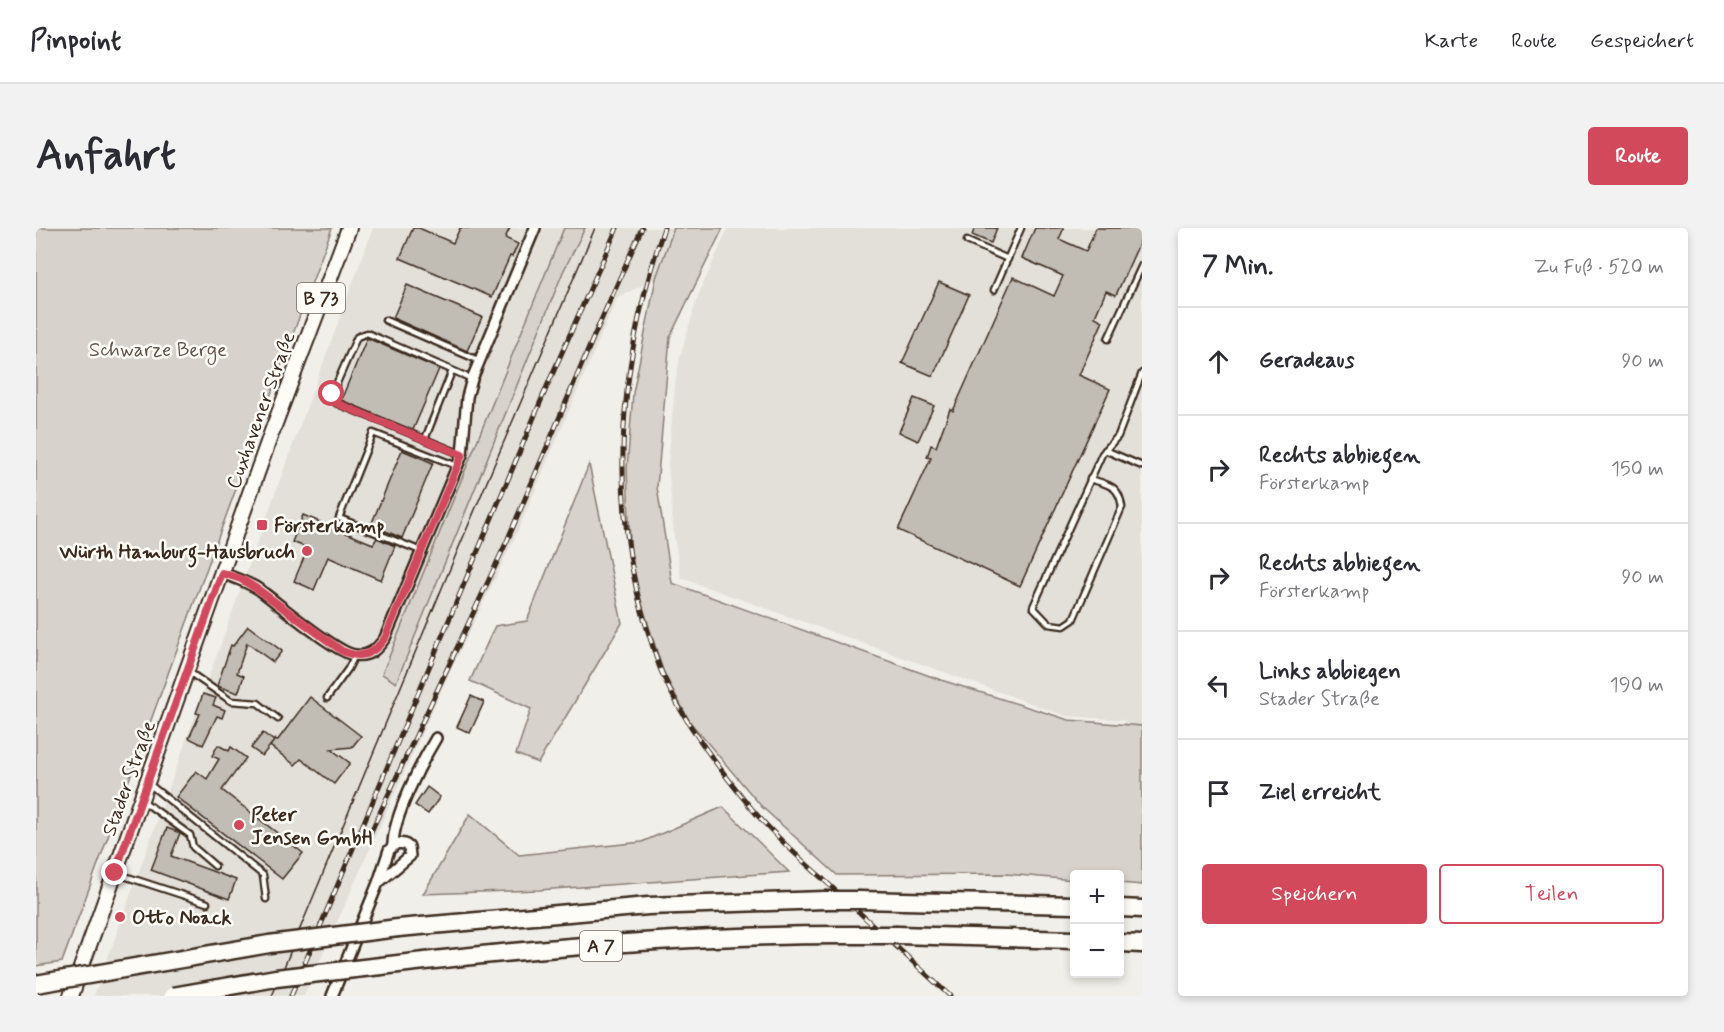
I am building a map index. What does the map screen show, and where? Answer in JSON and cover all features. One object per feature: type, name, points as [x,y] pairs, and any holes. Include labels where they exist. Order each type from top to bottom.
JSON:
[{"type":"highway","name":"A 7","points":[[36,984],[258,946],[398,928],[648,906],[825,900],[1070,905]]},
{"type":"highway","points":[[1124,908],[1142,909]]},
{"type":"highway","name":"A 7","points":[[173,996],[276,978],[381,966],[543,950],[705,939],[897,935],[1070,940]]},
{"type":"highway","points":[[1124,943],[1142,945]]},
{"type":"main road","name":"Cuxhavener Straße","points":[[222,573],[295,369],[349,228]]},
{"type":"main road","name":"Stader Straße","points":[[71,996],[222,573]]},
{"type":"street","points":[[222,573],[250,584],[342,651],[355,655],[370,654],[378,648],[385,638],[458,466],[462,455],[467,397],[472,379],[535,228]]},
{"type":"street","points":[[332,996],[393,845],[393,836],[405,802],[436,738]]},
{"type":"street","points":[[378,883],[410,856],[409,847],[405,844],[393,845]]},
{"type":"lane","points":[[994,290],[1022,228]]},
{"type":"lane","points":[[967,241],[1008,259]]},
{"type":"lane","points":[[1108,339],[1142,265]]},
{"type":"lane","points":[[385,321],[480,361]]},
{"type":"lane","points":[[462,455],[336,403],[332,394],[357,337],[367,333],[472,379]]},
{"type":"lane","points":[[424,440],[452,370]]},
{"type":"lane","points":[[1090,479],[1113,487],[1120,495],[1122,507],[1073,620],[1064,626],[1049,624],[1033,607],[1090,479],[1105,450],[1118,436],[1142,373]]},
{"type":"lane","points":[[421,552],[339,518],[373,433],[458,466]]},
{"type":"lane","points":[[1105,450],[1142,466]]},
{"type":"lane","points":[[327,698],[355,655]]},
{"type":"lane","points":[[187,670],[231,700],[258,703],[278,719]]},
{"type":"lane","points":[[147,783],[263,875],[266,899]]},
{"type":"lane","points":[[141,799],[190,835],[193,848],[215,866]]},
{"type":"lane","points":[[115,873],[207,903]]},
{"type":"shaded area","points":[[373,228],[564,228],[557,242],[563,272],[585,228],[674,228],[656,278],[617,298],[517,533],[437,699],[304,996],[94,996],[277,488]]},
{"type":"shaded area","points":[[728,228],[1142,228],[1142,726],[1124,724],[1124,720],[1066,716],[681,578],[674,536],[668,463],[675,386],[680,356],[698,296]]},
{"type":"green space","name":"Schwarze Berge","points":[[36,228],[332,228],[62,962],[36,966]]},
{"type":"green space","points":[[564,228],[585,228],[563,272],[396,683],[382,674]]},
{"type":"green space","points":[[674,228],[723,228],[670,337],[657,487],[672,583],[941,680],[1069,720],[1142,726],[1142,885],[1124,883],[1124,870],[1070,870],[1070,880],[1006,874],[837,875],[762,807],[690,722],[663,671],[631,569],[627,469],[633,393],[656,278]]},
{"type":"green space","points":[[589,464],[622,623],[538,763],[516,754],[531,709],[470,681],[495,626],[527,621]]},
{"type":"green space","points":[[723,807],[789,872],[539,890],[423,894],[470,814],[519,855],[642,842]]},
{"type":"building","points":[[413,228],[419,228],[453,243],[460,228],[510,228],[505,238],[518,244],[512,257],[510,256],[492,297],[400,258]]},
{"type":"building","points":[[975,228],[997,228],[991,243],[972,235]]},
{"type":"building","points":[[1035,228],[1064,228],[1059,239],[1086,251],[1096,228],[1142,228],[1142,237],[1116,295],[1106,291],[1095,317],[1103,321],[1079,375],[1110,389],[1020,586],[898,530],[931,458],[927,457],[931,445],[936,447],[950,409],[953,411],[1013,277],[1054,296],[1063,276],[1022,258]]},
{"type":"building","points":[[939,282],[969,295],[933,376],[902,363]]},
{"type":"building","points":[[407,285],[482,317],[467,351],[393,318]]},
{"type":"building","points":[[367,338],[439,369],[413,430],[341,400]]},
{"type":"building","points":[[914,398],[934,406],[918,441],[899,432]]},
{"type":"building","points":[[402,450],[433,463],[402,538],[371,525]]},
{"type":"building","points":[[303,515],[373,544],[377,538],[395,546],[381,580],[328,557],[314,590],[294,581],[308,548],[292,542]]},
{"type":"building","points":[[248,626],[282,651],[273,662],[247,643],[237,673],[244,676],[238,693],[217,686],[231,645],[233,646]]},
{"type":"building","points":[[203,694],[216,698],[213,705],[225,710],[222,718],[217,716],[203,745],[189,738],[200,714],[196,713]]},
{"type":"building","points":[[471,696],[484,702],[470,733],[457,727]]},
{"type":"building","points":[[310,697],[361,736],[352,747],[331,749],[350,763],[334,784],[301,759],[295,765],[270,746],[275,739],[277,741]]},
{"type":"building","points":[[263,733],[274,741],[262,756],[251,748]]},
{"type":"building","name":"Peter Jensen GmbH","points":[[218,745],[229,751],[231,747],[246,758],[222,790],[303,853],[282,879],[176,797],[196,771],[207,779],[219,759],[212,756]]},
{"type":"building","points":[[427,787],[440,797],[428,814],[415,805]]},
{"type":"building","points":[[167,828],[180,833],[171,856],[236,880],[229,899],[151,870]]},
{"type":"tram line","points":[[272,996],[595,228]]},
{"type":"railway","points":[[291,996],[548,384],[617,228]]},
{"type":"railway","points":[[368,838],[507,541],[642,228]]},
{"type":"railway","points":[[664,228],[649,278],[628,381],[623,485],[627,536],[636,588],[659,665],[680,709],[702,744],[760,818],[795,854],[950,996]]},
{"type":"place","name":"Försterkamp","points":[[262,525]]},
{"type":"place","name":"Würth Hamburg-Hausbruch","points":[[307,551]]},
{"type":"place","name":"Peter Jensen GmbH","points":[[239,825]]},
{"type":"place","name":"Otto Noack","points":[[120,917]]},
{"type":"route","points":[[115,873],[222,573],[250,584],[342,651],[355,655],[370,654],[385,638],[462,455],[336,403],[332,394]]}]
